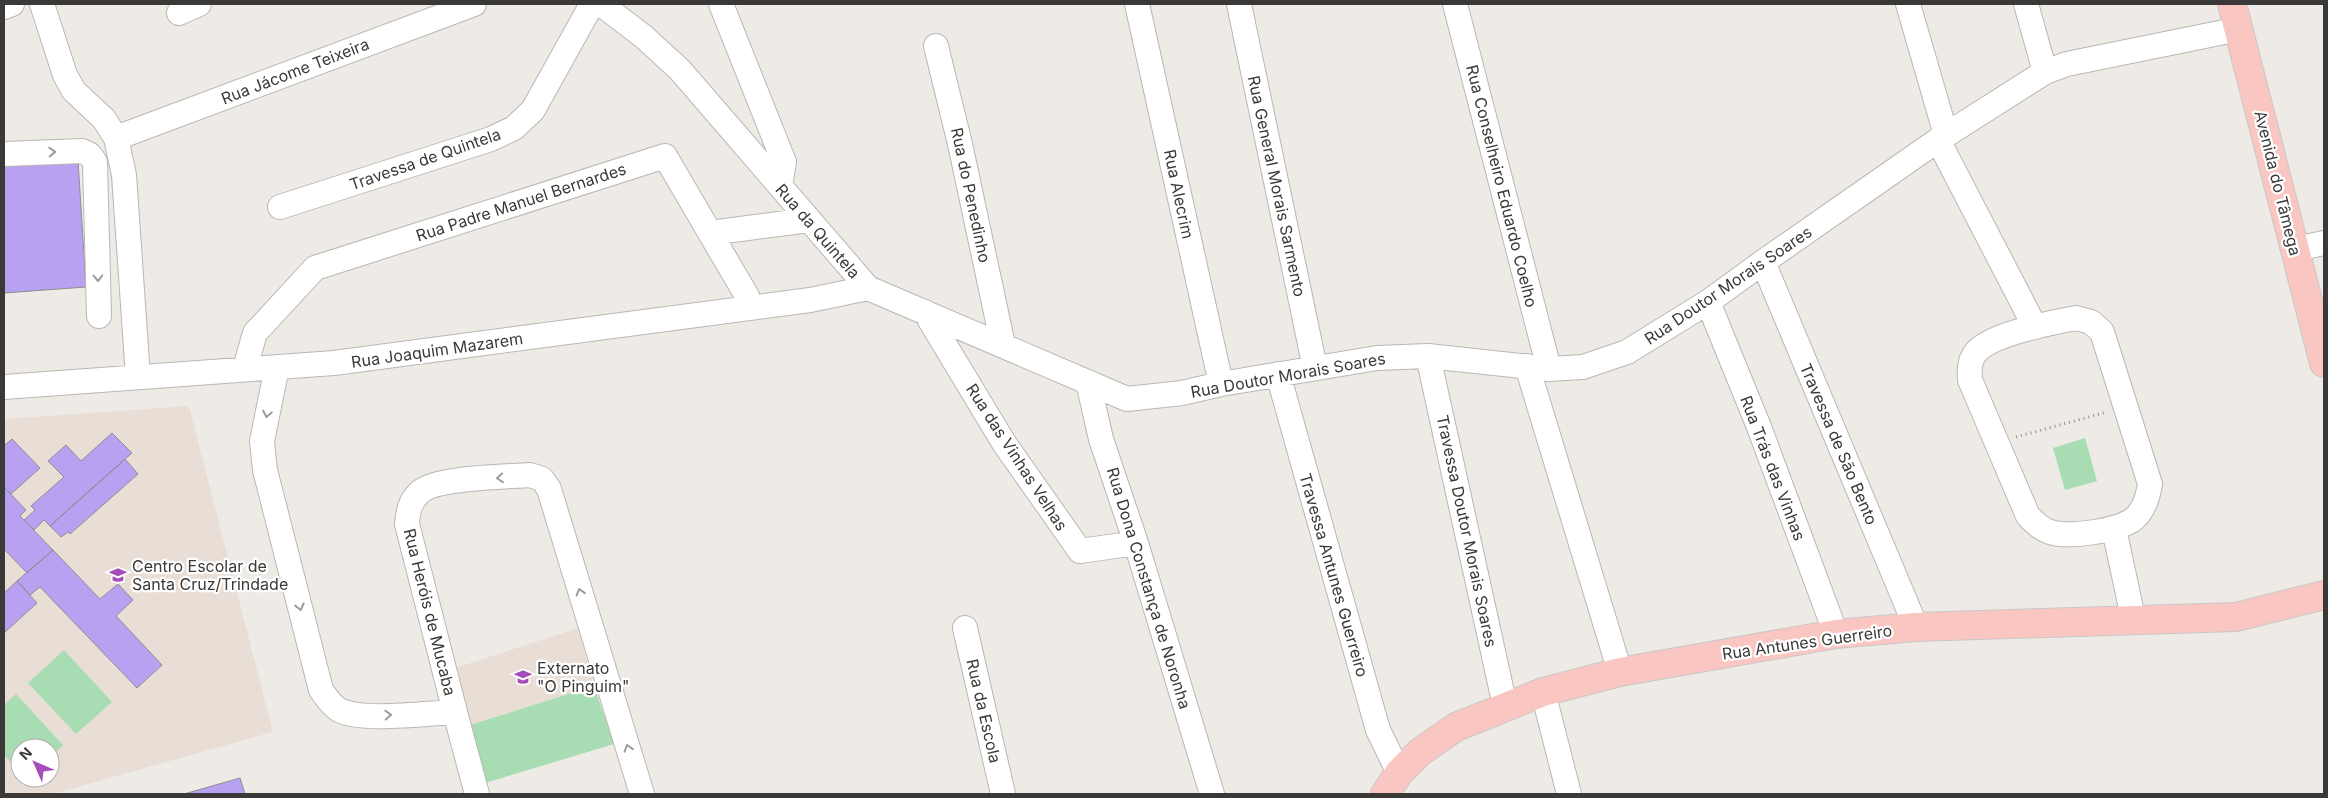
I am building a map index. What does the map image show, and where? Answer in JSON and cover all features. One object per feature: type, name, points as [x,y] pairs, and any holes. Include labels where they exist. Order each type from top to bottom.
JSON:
[{"type":"main road","name":"Avenida do Tâmega","points":[[2236,17],[2324,363]]},
{"type":"main road","name":"Rua Antunes Guerreiro","points":[[1392,784],[1420,752],[1456,727],[1544,692],[1620,672],[1836,634],[1916,627],[2134,622],[2236,617],[2324,595]]},
{"type":"street","points":[[4,7],[12,4]]},
{"type":"street","points":[[42,4],[65,75],[74,91],[104,119],[116,138],[124,175],[138,377]]},
{"type":"street","name":"Rua Jácome Teixeira","points":[[116,138],[474,4]]},
{"type":"street","name":"Travessa de Quintela","points":[[280,207],[491,139],[514,128],[532,110],[592,4]]},
{"type":"street","name":"Rua da Quintela","points":[[601,4],[644,37],[680,70],[868,288],[1088,382]]},
{"type":"street","points":[[721,4],[784,162],[780,186]]},
{"type":"street","name":"Rua Alecrim","points":[[1137,4],[1220,384]]},
{"type":"street","name":"Rua General Morais Sarmento","points":[[1239,4],[1315,368]]},
{"type":"street","name":"Rua Conselheiro Eduardo Coelho","points":[[1455,4],[1538,367],[1620,672]]},
{"type":"street","points":[[1908,4],[1942,138],[2035,327]]},
{"type":"street","points":[[2026,4],[2045,72]]},
{"type":"street","name":"Rua Doutor Morais Soares","points":[[1088,382],[1127,399],[1182,393],[1220,384],[1377,358],[1428,356],[1538,367],[1583,367],[1627,352],[1708,302],[1942,138],[2045,72],[2067,64],[2236,17]]},
{"type":"street","name":"Rua do Penedinho","points":[[936,46],[960,144],[1003,345]]},
{"type":"street","points":[[4,154],[82,151],[90,155],[95,162],[99,316]]},
{"type":"street","name":"Rua Padre Manuel Bernardes","points":[[245,368],[255,334],[314,268],[665,156],[710,233]]},
{"type":"street","points":[[747,296],[710,233],[809,220]]},
{"type":"street","points":[[2295,249],[2324,243]]},
{"type":"street","name":"Travessa de São Bento","points":[[1763,262],[1916,627]]},
{"type":"street","name":"Rua Joaquim Mazarem","points":[[4,387],[245,368],[334,364],[810,300],[868,288]]},
{"type":"street","name":"Rua Trás das Vinhas","points":[[1708,302],[1759,427],[1836,634]]},
{"type":"street","name":"Rua das Vinhas Velhas","points":[[925,312],[1004,443],[1080,552],[1136,543]]},
{"type":"street","points":[[2076,318],[2091,322],[2102,332],[2126,407],[2150,484],[2149,494],[2143,508],[2132,520],[2114,529],[2064,534],[2050,532],[2037,526],[2028,516],[1970,380],[1969,366],[1975,352],[1987,343],[2035,327],[2076,318]]},
{"type":"street","name":"Travessa Doutor Morais Soares","points":[[1428,356],[1505,706]]},
{"type":"street","points":[[277,366],[262,440],[265,470],[321,690],[328,701],[340,710],[361,716],[455,712],[477,794]]},
{"type":"street","name":"Travessa Antunes Guerreiro","points":[[1278,374],[1392,784]]},
{"type":"street","name":"Rua Dona Constança de Noronha","points":[[1088,382],[1101,438],[1136,543],[1212,794]]},
{"type":"street","name":"Rua Heróis de Mucaba","points":[[455,712],[407,524],[408,508],[420,492],[435,483],[530,475],[542,479],[549,489],[642,794]]},
{"type":"street","points":[[2114,529],[2134,622]]},
{"type":"street","name":"Rua da Escola","points":[[965,628],[1003,794]]},
{"type":"street","points":[[1544,692],[1569,794]]},
{"type":"path","points":[[1997,443],[2126,407]]},
{"type":"shaded area","name":"Centro Escolar de Santa Cruz/Trindade","points":[[189,406],[273,732],[53,794],[5,794],[4,419]]},
{"type":"shaded area","name":"Externato \"O Pinguim\"","points":[[578,628],[594,686],[467,726],[452,669]]},
{"type":"green space","points":[[2085,438],[2097,481],[2065,490],[2053,448]]},
{"type":"green space","points":[[64,650],[112,702],[76,734],[28,683]]},
{"type":"green space","points":[[594,686],[614,744],[482,784],[467,726]]},
{"type":"green space","points":[[16,694],[57,738],[10,738],[10,761],[4,755],[4,705]]},
{"type":"building","points":[[78,160],[86,287],[4,293],[4,165]]},
{"type":"building","points":[[112,433],[132,453],[50,526],[44,520],[34,530],[24,520],[35,510],[31,506],[64,477],[48,461],[66,445],[81,461]]},
{"type":"building","points":[[12,439],[40,468],[11,494],[4,487],[4,446]]},
{"type":"building","points":[[125,459],[138,474],[70,534],[68,532],[61,537],[50,526]]},
{"type":"building","points":[[4,487],[26,510],[20,516],[53,550],[27,573],[4,549]]},
{"type":"building","points":[[53,550],[100,599],[118,584],[133,600],[116,616],[162,665],[137,688],[40,587],[30,595],[17,581]]},
{"type":"building","points":[[17,581],[37,603],[4,633],[4,593]]},
{"type":"building","points":[[240,778],[245,794],[184,794]]},
{"type":"place","name":"Centro Escolar de Santa Cruz/Trindade","points":[[118,575]]},
{"type":"place","name":"Externato \"O Pinguim\"","points":[[523,677]]}]
